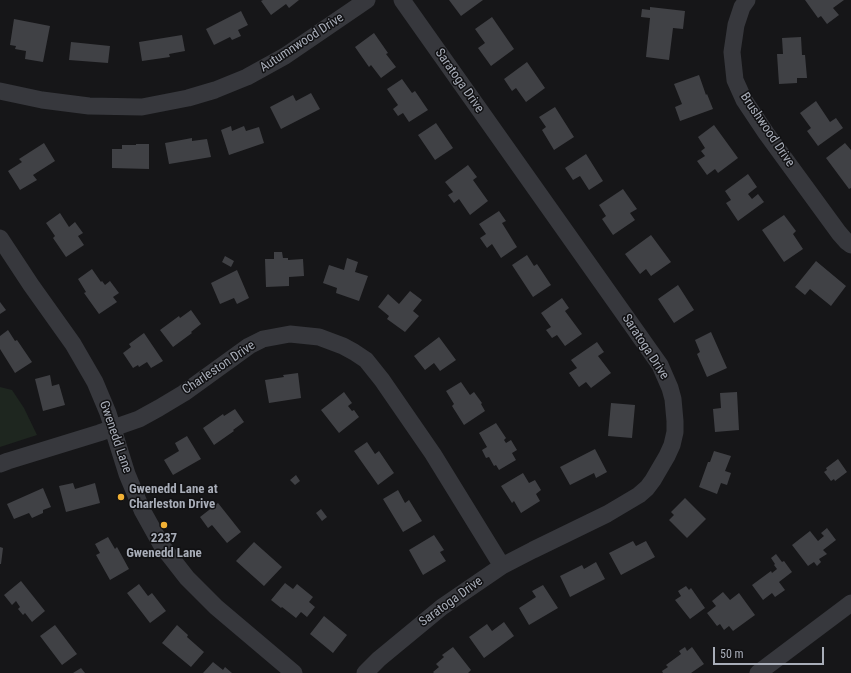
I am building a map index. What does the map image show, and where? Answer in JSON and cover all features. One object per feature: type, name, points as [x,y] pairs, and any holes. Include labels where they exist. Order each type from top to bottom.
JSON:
[{"type":"street","name":"Autumnwood Drive","points":[[0,91],[42,100],[89,106],[142,106],[188,98],[247,78],[285,56],[367,0]]},
{"type":"street","name":"Saratoga Drive","points":[[365,673],[379,659],[442,607],[502,566],[607,514],[639,495],[647,488],[661,468],[672,445],[675,432],[673,399],[660,365],[402,0]]},
{"type":"street","name":"Brushwood Drive","points":[[747,0],[742,7],[736,24],[732,52],[735,80],[744,100],[766,133],[838,232],[851,245]]},
{"type":"street","name":"Gwenedd Lane","points":[[0,238],[73,344],[95,382],[108,413],[127,474],[142,510],[162,546],[187,578],[216,607],[294,673]]},
{"type":"street","name":"Charleston Drive","points":[[0,464],[8,460],[139,420],[184,393],[248,346],[263,339],[290,334],[319,337],[343,346],[366,360],[382,380],[433,454],[502,566]]},
{"type":"street","points":[[758,673],[851,603]]},
{"type":"shaded area","points":[[0,387],[12,390],[24,408],[37,435],[0,447]]},
{"type":"building","points":[[299,0],[289,8],[286,4],[271,15],[261,1]]},
{"type":"building","points":[[449,0],[483,0],[461,16]]},
{"type":"building","points":[[805,0],[844,0],[833,8],[839,15],[827,24],[821,16],[818,18]]},
{"type":"building","points":[[650,7],[685,11],[683,29],[673,28],[669,60],[646,57],[650,18],[641,17],[642,9],[650,10]]},
{"type":"building","points":[[241,11],[248,25],[238,30],[241,36],[232,40],[230,37],[214,45],[206,29]]},
{"type":"building","points":[[492,17],[514,49],[491,66],[478,48],[485,43],[475,29]]},
{"type":"building","points":[[14,19],[50,26],[43,62],[25,59],[26,51],[15,49],[16,46],[10,45]]},
{"type":"building","points":[[374,33],[388,53],[386,54],[396,67],[381,78],[371,65],[369,67],[355,47]]},
{"type":"building","points":[[182,35],[185,51],[169,54],[170,57],[142,61],[139,42]]},
{"type":"building","points":[[801,37],[802,55],[805,55],[807,78],[797,78],[797,83],[779,84],[777,54],[783,54],[782,38]]},
{"type":"building","points":[[71,42],[110,46],[108,63],[69,60]]},
{"type":"building","points":[[527,62],[545,88],[526,102],[516,88],[512,91],[504,79]]},
{"type":"building","points":[[699,75],[713,109],[680,121],[675,107],[682,104],[674,84]]},
{"type":"building","points":[[402,79],[412,93],[415,91],[428,110],[409,122],[403,113],[398,116],[393,109],[398,105],[387,89]]},
{"type":"building","points":[[311,93],[320,109],[281,129],[270,107],[293,95],[296,101]]},
{"type":"building","points":[[816,101],[830,122],[836,118],[843,128],[818,146],[807,131],[811,128],[800,113]]},
{"type":"building","points":[[555,107],[574,137],[554,150],[542,130],[546,127],[539,117]]},
{"type":"building","points":[[436,123],[453,148],[435,160],[418,135]]},
{"type":"building","points":[[714,125],[738,158],[718,173],[715,169],[707,175],[697,161],[705,156],[701,151],[705,148],[698,137]]},
{"type":"building","points":[[231,126],[232,131],[244,126],[246,131],[259,127],[264,143],[229,155],[221,130]]},
{"type":"building","points":[[192,138],[192,141],[207,139],[211,157],[169,164],[165,143]]},
{"type":"building","points":[[44,143],[55,161],[33,175],[37,180],[20,190],[8,171],[22,162],[19,159]]},
{"type":"building","points":[[845,143],[851,150],[851,188],[849,189],[826,158]]},
{"type":"building","points":[[149,144],[149,169],[112,168],[112,149],[122,149],[122,145]]},
{"type":"building","points":[[586,154],[603,181],[589,190],[580,176],[573,180],[565,168]]},
{"type":"building","points":[[468,165],[477,177],[473,180],[488,201],[470,215],[459,199],[454,203],[448,195],[453,192],[445,182]]},
{"type":"building","points":[[748,174],[757,187],[748,194],[752,199],[758,194],[764,202],[738,221],[726,203],[731,200],[725,191]]},
{"type":"building","points":[[623,189],[637,209],[630,213],[635,220],[613,235],[602,219],[606,216],[599,205]]},
{"type":"building","points":[[499,211],[506,221],[502,223],[517,247],[501,258],[492,244],[487,248],[480,238],[486,234],[479,224]]},
{"type":"building","points":[[60,213],[69,227],[75,222],[83,233],[78,236],[84,245],[66,257],[53,238],[55,236],[46,223]]},
{"type":"building","points":[[784,215],[796,231],[793,234],[803,249],[784,262],[762,230]]},
{"type":"building","points":[[651,235],[671,262],[651,276],[646,269],[640,274],[625,254]]},
{"type":"building","points":[[274,252],[282,252],[283,258],[288,258],[288,260],[303,259],[304,276],[289,277],[289,286],[266,287],[265,259],[274,259]]},
{"type":"building","points":[[527,255],[534,266],[537,264],[551,285],[533,297],[512,265]]},
{"type":"building","points":[[225,256],[234,261],[231,267],[222,262]]},
{"type":"building","points":[[347,258],[358,262],[355,272],[368,276],[359,301],[336,293],[337,288],[323,283],[329,265],[344,270]]},
{"type":"building","points":[[816,261],[846,286],[831,306],[810,289],[805,295],[795,287]]},
{"type":"building","points":[[92,269],[101,282],[102,281],[105,285],[110,281],[119,293],[113,297],[117,302],[99,314],[84,293],[86,292],[78,279]]},
{"type":"building","points":[[237,270],[249,298],[237,304],[234,298],[220,304],[211,283]]},
{"type":"building","points":[[678,285],[694,310],[674,323],[658,299]]},
{"type":"building","points":[[410,291],[422,300],[413,311],[419,316],[405,332],[387,319],[389,316],[378,307],[388,294],[399,304]]},
{"type":"building","points":[[562,298],[569,308],[565,311],[582,334],[565,346],[557,335],[552,338],[546,330],[551,327],[541,313]]},
{"type":"building","points":[[0,302],[6,310],[0,314]]},
{"type":"building","points":[[191,310],[201,324],[191,332],[192,333],[173,347],[160,330],[179,316],[180,318]]},
{"type":"building","points":[[8,330],[32,362],[15,373],[0,349],[0,336]]},
{"type":"building","points":[[711,332],[727,368],[707,377],[697,354],[700,352],[695,340]]},
{"type":"building","points":[[144,333],[163,361],[151,368],[147,362],[139,367],[138,365],[133,368],[123,353],[131,347],[129,344]]},
{"type":"building","points":[[439,337],[456,360],[440,371],[434,363],[425,370],[414,356]]},
{"type":"building","points":[[597,342],[604,352],[598,356],[611,373],[591,388],[586,382],[579,387],[569,373],[577,368],[571,360]]},
{"type":"building","points":[[298,373],[301,398],[269,403],[265,380]]},
{"type":"building","points":[[50,375],[52,386],[59,384],[65,405],[43,411],[35,379]]},
{"type":"building","points":[[461,382],[470,395],[474,392],[482,403],[481,404],[485,411],[464,425],[452,406],[454,404],[446,391]]},
{"type":"building","points":[[344,392],[352,403],[348,406],[352,411],[354,410],[359,417],[339,433],[321,410]]},
{"type":"building","points":[[737,392],[739,430],[715,432],[713,409],[721,408],[720,393]]},
{"type":"building","points":[[611,403],[635,405],[632,438],[608,436]]},
{"type":"building","points":[[235,409],[244,422],[214,445],[203,428],[223,414],[224,416]]},
{"type":"building","points":[[496,423],[506,438],[504,440],[506,443],[511,440],[517,450],[512,453],[516,460],[499,470],[496,465],[494,466],[489,457],[486,458],[482,450],[487,447],[479,433]]},
{"type":"building","points":[[187,436],[201,459],[173,475],[164,460],[179,451],[175,443]]},
{"type":"building","points":[[367,442],[375,454],[379,451],[394,473],[378,485],[354,451]]},
{"type":"building","points":[[595,449],[607,472],[596,478],[594,473],[570,485],[560,467]]},
{"type":"building","points":[[714,451],[731,456],[725,471],[731,473],[727,485],[721,483],[717,494],[699,487],[708,462],[710,462]]},
{"type":"building","points":[[838,459],[847,472],[835,481],[834,479],[831,481],[824,472],[827,470],[826,468]]},
{"type":"building","points":[[523,473],[529,483],[535,480],[541,490],[536,494],[540,501],[521,513],[514,501],[512,503],[501,486]]},
{"type":"building","points":[[296,475],[300,481],[295,485],[290,480]]},
{"type":"building","points":[[73,483],[75,489],[95,483],[100,503],[66,512],[59,486]]},
{"type":"building","points":[[43,488],[51,507],[43,510],[43,513],[32,518],[29,513],[14,519],[7,504]]},
{"type":"building","points":[[398,490],[405,503],[409,500],[422,521],[403,532],[383,499]]},
{"type":"building","points":[[685,498],[706,519],[687,538],[669,520],[674,515],[671,512]]},
{"type":"building","points":[[218,503],[241,532],[227,543],[212,525],[208,528],[200,517]]},
{"type":"building","points":[[321,509],[327,517],[322,521],[316,513]]},
{"type":"building","points":[[827,528],[836,540],[823,550],[827,554],[819,559],[821,562],[817,566],[814,562],[808,566],[792,545],[810,531],[818,541],[824,536],[821,533]]},
{"type":"building","points":[[434,535],[444,550],[440,552],[446,561],[423,575],[409,550]]},
{"type":"building","points":[[108,537],[115,549],[117,547],[129,569],[110,580],[96,555],[100,553],[95,544]]},
{"type":"building","points":[[633,541],[636,546],[646,541],[655,557],[621,575],[609,553]]},
{"type":"building","points":[[254,542],[282,567],[264,586],[236,561]]},
{"type":"building","points":[[0,547],[3,548],[1,564],[0,564]]},
{"type":"building","points":[[776,554],[782,562],[784,561],[792,572],[779,582],[785,590],[775,597],[772,593],[763,600],[752,585],[771,571],[772,573],[777,569],[771,558]]},
{"type":"building","points":[[596,562],[605,579],[570,597],[560,576],[582,565],[584,569]]},
{"type":"building","points":[[21,581],[45,611],[32,622],[25,613],[23,615],[18,609],[20,607],[16,601],[12,605],[4,595]]},
{"type":"building","points":[[285,583],[293,589],[297,584],[313,597],[309,602],[315,607],[307,617],[301,612],[296,618],[271,600]]},
{"type":"building","points":[[139,584],[148,596],[152,593],[166,611],[150,623],[127,593]]},
{"type":"building","points":[[543,585],[558,608],[529,625],[519,608],[536,597],[532,591]]},
{"type":"building","points":[[686,586],[689,590],[691,588],[705,608],[690,619],[675,600],[681,596],[678,591]]},
{"type":"building","points":[[723,592],[730,600],[739,593],[755,615],[733,631],[729,626],[724,630],[720,624],[717,626],[707,613],[716,606],[712,601]]},
{"type":"building","points":[[324,616],[347,635],[333,653],[310,634]]},
{"type":"building","points":[[504,622],[514,636],[484,658],[469,637],[487,624],[492,631]]},
{"type":"building","points":[[55,625],[77,654],[62,665],[40,636]]},
{"type":"building","points":[[177,625],[188,635],[187,637],[204,652],[191,667],[162,643]]},
{"type":"building","points":[[453,647],[471,670],[468,673],[434,673],[433,672],[439,667],[436,664],[444,657],[442,655]]},
{"type":"building","points":[[685,647],[687,651],[692,647],[704,664],[691,673],[663,673],[662,671],[668,667],[666,665],[681,654],[679,651]]},
{"type":"building","points":[[213,662],[223,670],[225,667],[232,673],[203,673]]},
{"type":"building","points":[[81,668],[85,673],[73,673]]},
{"type":"place","name":"Gwenedd Lane at Charleston Drive","points":[[121,497]]},
{"type":"place","name":"2237 Gwenedd Lane","points":[[164,525]]}]
